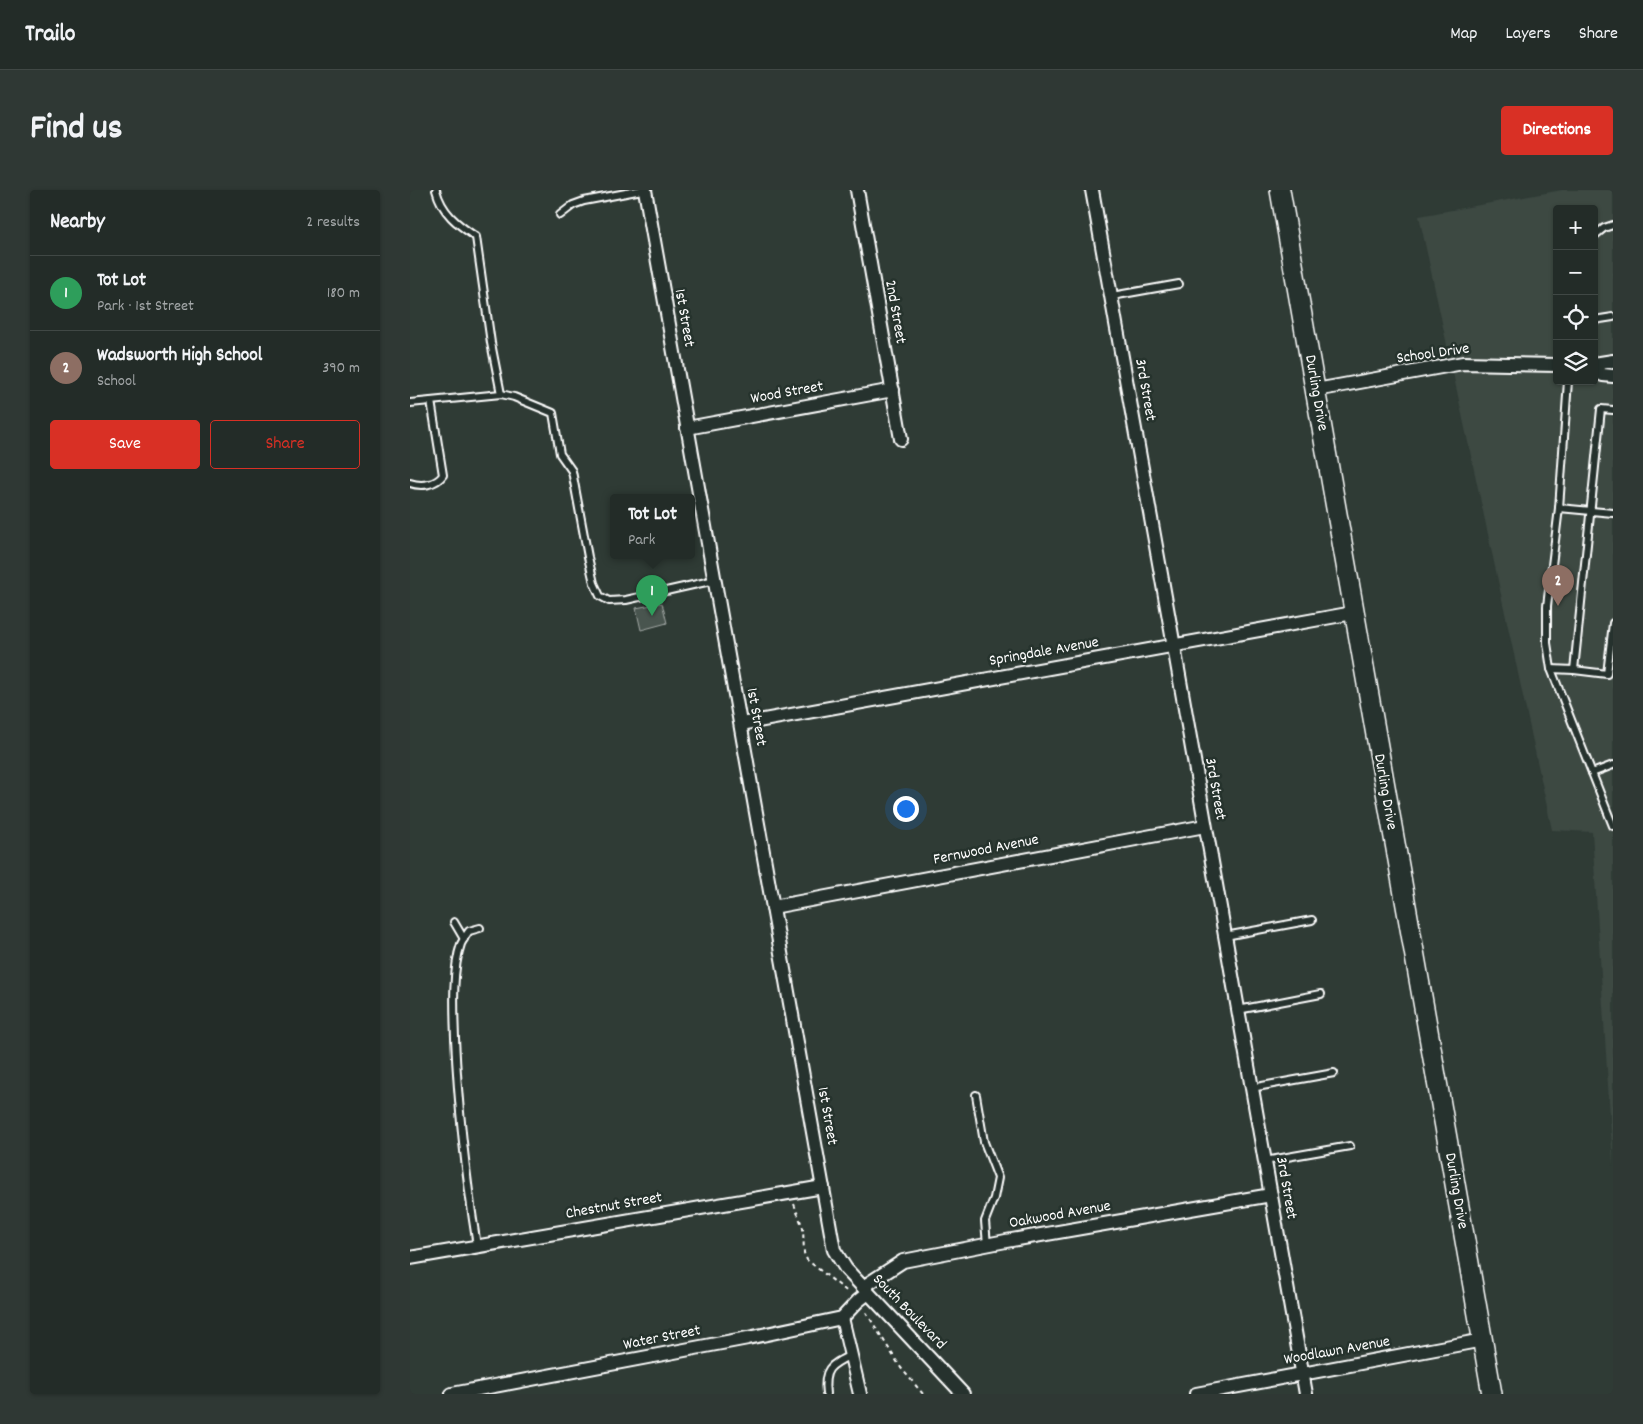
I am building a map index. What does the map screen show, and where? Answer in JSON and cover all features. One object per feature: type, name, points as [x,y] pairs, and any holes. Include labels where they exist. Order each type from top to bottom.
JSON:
[{"type":"street","name":"1st Street","points":[[644,190],[834,1250]]},
{"type":"street","name":"2nd Street","points":[[857,190],[901,439]]},
{"type":"street","name":"3rd Street","points":[[1092,190],[1306,1394]]},
{"type":"street","name":"Durling Drive","points":[[1280,190],[1492,1394]]},
{"type":"street","points":[[1598,363],[1613,361]]},
{"type":"street","name":"School Drive","points":[[1316,390],[1463,363],[1553,365]]},
{"type":"street","points":[[1598,372],[1613,376]]},
{"type":"street","name":"Wood Street","points":[[687,428],[893,390]]},
{"type":"street","name":"Springdale Avenue","points":[[741,724],[1353,613]]},
{"type":"street","name":"Fernwood Avenue","points":[[773,907],[1205,826]]},
{"type":"street","name":"Chestnut Street","points":[[410,1258],[823,1187]]},
{"type":"street","name":"Oakwood Avenue","points":[[866,1290],[903,1261],[987,1244],[1271,1195]]},
{"type":"street","name":"South Boulevard","points":[[834,1250],[846,1269],[963,1394]]},
{"type":"street","points":[[860,1394],[842,1318],[866,1290]]},
{"type":"street","name":"Water Street","points":[[452,1394],[502,1389],[842,1318]]},
{"type":"street","name":"Woodlawn Avenue","points":[[1196,1394],[1483,1340]]},
{"type":"lane","points":[[436,190],[446,213],[476,237],[491,343],[501,394]]},
{"type":"lane","points":[[560,215],[573,205],[584,201],[644,190]]},
{"type":"lane","points":[[1598,233],[1613,225]]},
{"type":"lane","points":[[1112,296],[1179,284]]},
{"type":"lane","points":[[1598,319],[1613,317]]},
{"type":"lane","points":[[1568,385],[1559,508],[1547,606],[1547,643],[1551,669],[1613,826]]},
{"type":"lane","points":[[410,403],[501,394],[554,413],[560,454],[572,471],[592,574],[600,596],[609,601],[626,600],[715,580]]},
{"type":"lane","points":[[410,483],[424,485],[434,482],[443,475],[431,401]]},
{"type":"lane","points":[[1574,670],[1601,409],[1613,410]]},
{"type":"lane","points":[[1559,508],[1613,513]]},
{"type":"lane","points":[[1551,669],[1607,674],[1613,623]]},
{"type":"lane","points":[[1592,773],[1613,765]]},
{"type":"lane","points":[[1224,936],[1312,920]]},
{"type":"lane","points":[[454,922],[464,939]]},
{"type":"lane","points":[[477,1246],[470,1203],[457,1077],[454,999],[461,943],[469,931],[480,928]]},
{"type":"lane","points":[[1238,1010],[1321,994]]},
{"type":"lane","points":[[1252,1088],[1334,1072]]},
{"type":"lane","points":[[976,1095],[984,1142],[998,1178],[994,1198],[984,1220],[987,1244]]},
{"type":"lane","points":[[1264,1161],[1350,1146]]},
{"type":"lane","points":[[826,1394],[826,1375],[829,1368],[835,1362],[852,1354]]},
{"type":"path","points":[[788,1193],[802,1223],[806,1260],[858,1301],[902,1368],[923,1394]]},
{"type":"shaded area","points":[[1562,190],[1613,190],[1613,1165],[1592,832],[1552,830],[1419,216]]},
{"type":"shaded area","points":[[662,603],[667,623],[641,630],[636,608]]},
{"type":"place","name":"Wadsworth High School","points":[[1558,606]]},
{"type":"place","name":"Tot Lot","points":[[652,616]]}]
